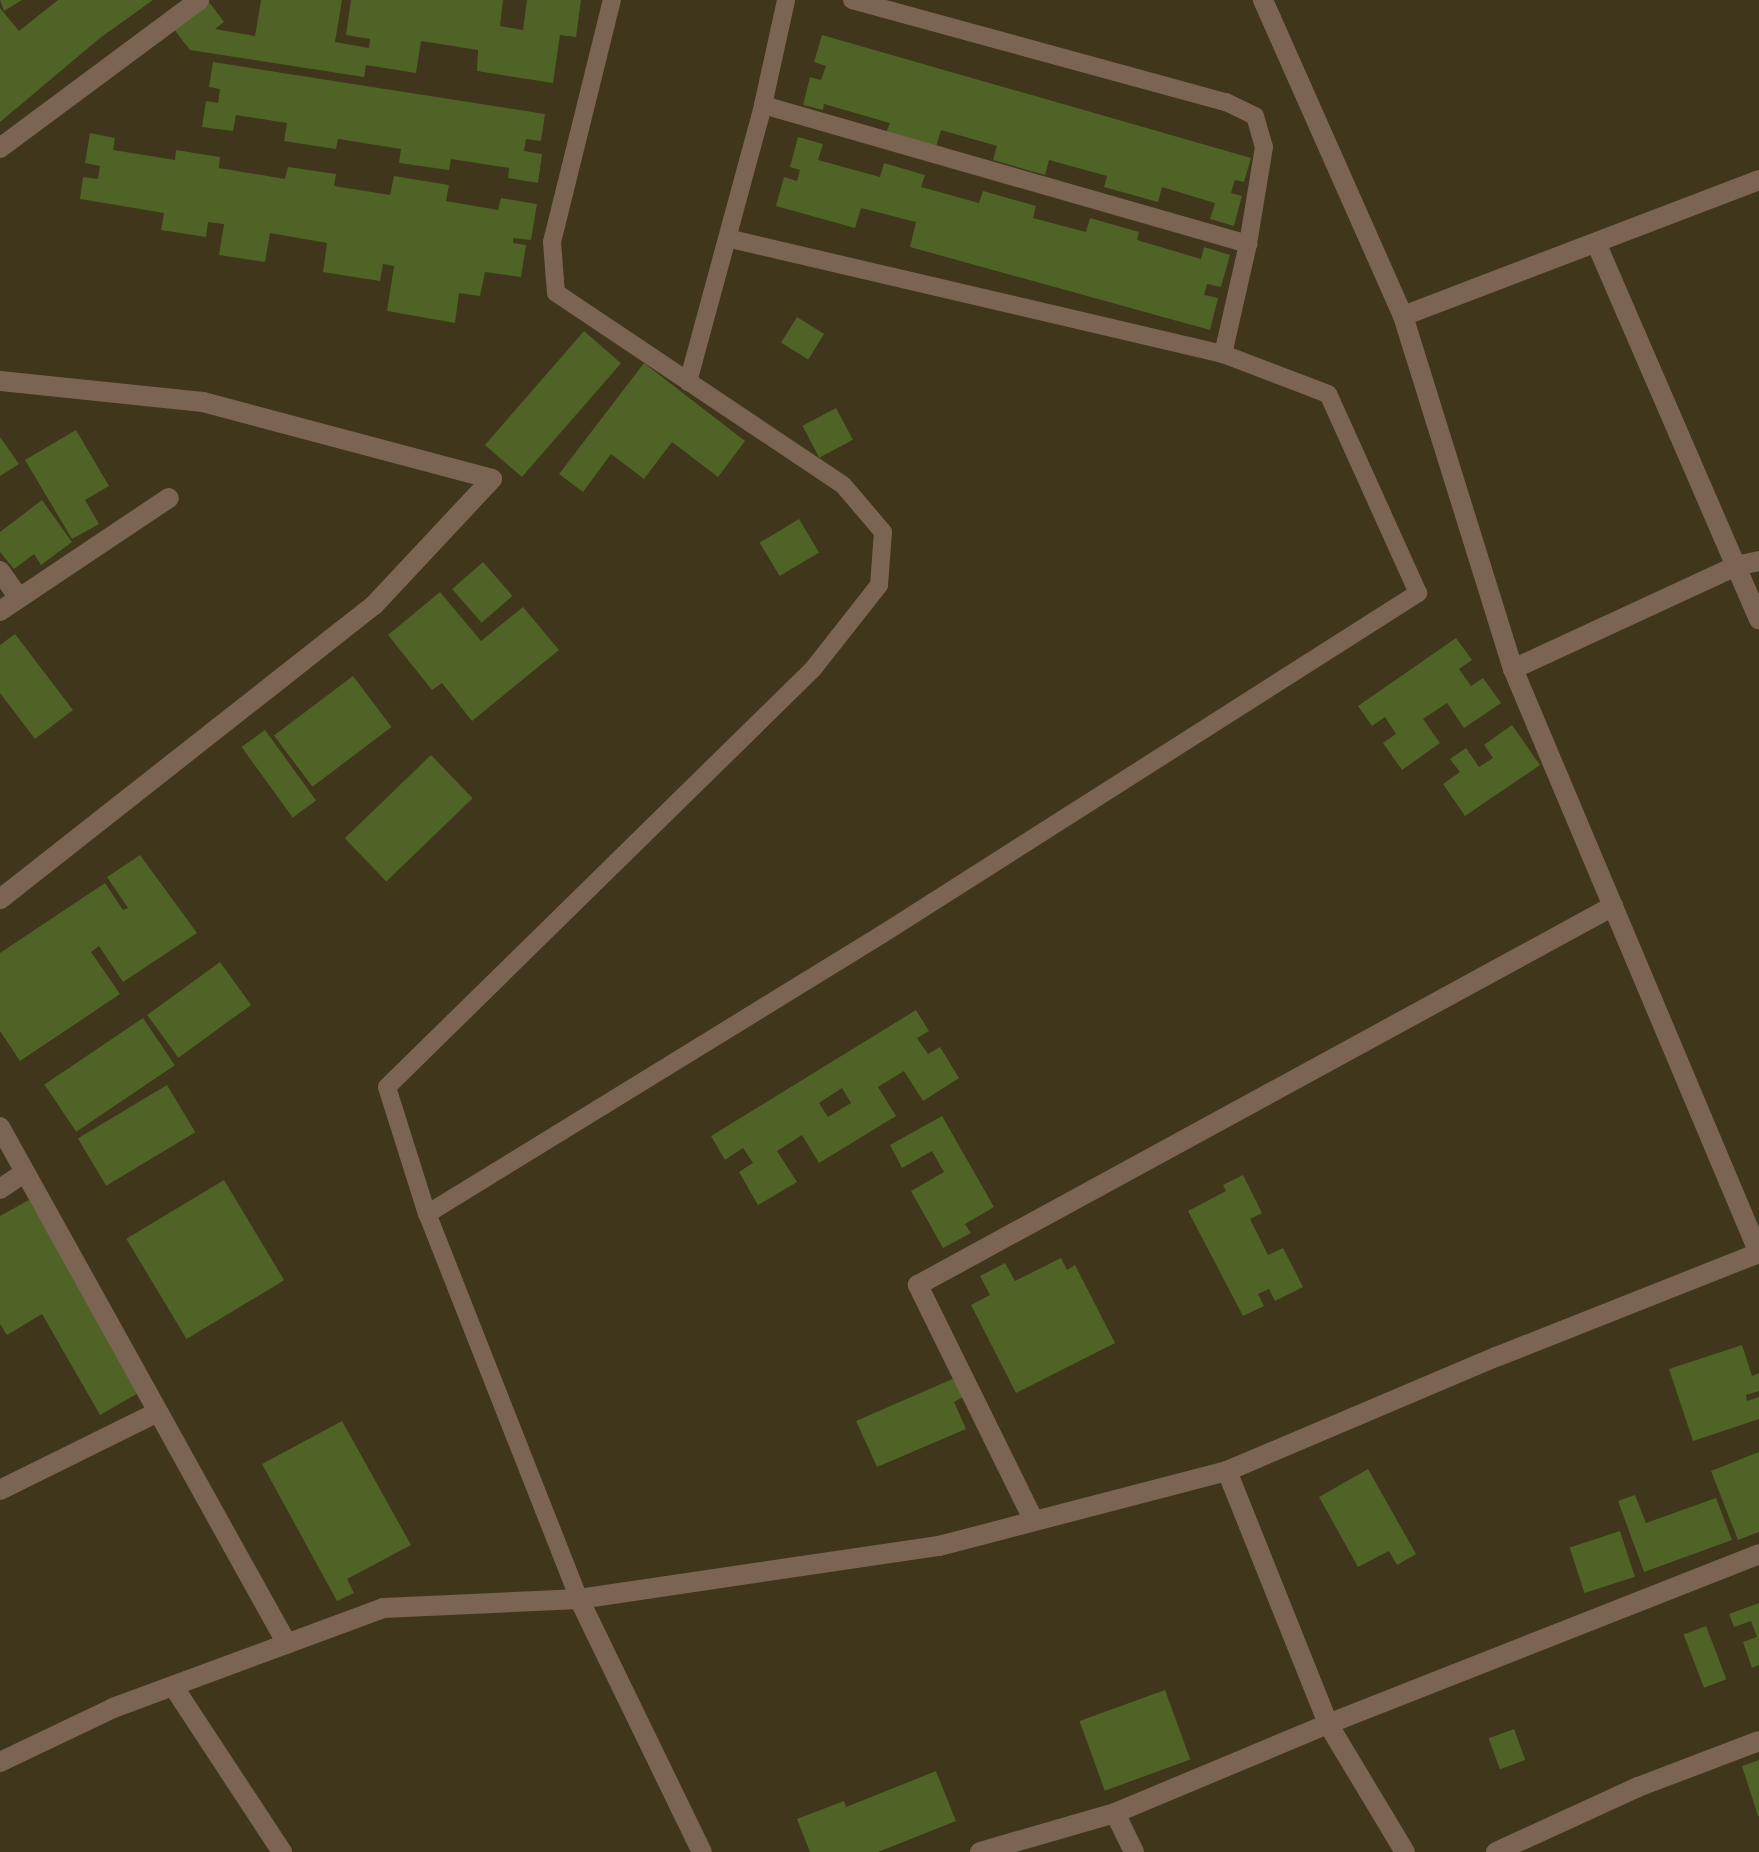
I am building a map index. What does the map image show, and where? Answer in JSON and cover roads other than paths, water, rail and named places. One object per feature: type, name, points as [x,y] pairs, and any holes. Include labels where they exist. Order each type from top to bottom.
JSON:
[{"type":"street","points":[[0,148],[199,0]]},
{"type":"street","points":[[0,1762],[113,1708],[383,1608],[579,1599],[939,1546],[1033,1519],[1227,1471],[1496,1357],[1759,1253],[1513,669],[1403,316],[1263,0]]},
{"type":"street","points":[[1403,316],[1597,245],[1759,180]]},
{"type":"street","points":[[1597,245],[1759,619]]},
{"type":"street","points":[[0,381],[203,402],[492,479],[374,605],[0,899]]},
{"type":"street","points":[[0,611],[169,498]]},
{"type":"street","points":[[1513,669],[1736,566],[1759,561]]},
{"type":"street","points":[[0,571],[19,598]]},
{"type":"street","points":[[1033,1519],[918,1285],[1613,906]]},
{"type":"street","points":[[0,1127],[287,1644]]},
{"type":"street","points":[[0,1189],[25,1172]]},
{"type":"street","points":[[0,1490],[158,1412]]},
{"type":"street","points":[[1227,1471],[1328,1724],[1405,1852]]},
{"type":"street","points":[[980,1852],[1115,1813],[1328,1724],[1759,1554]]},
{"type":"street","points":[[579,1599],[702,1852]]},
{"type":"street","points":[[173,1686],[282,1852]]},
{"type":"street","points":[[1496,1852],[1638,1787],[1759,1741]]},
{"type":"street","points":[[1115,1813],[1134,1852]]},
{"type":"lane","points":[[579,1599],[427,1214],[387,1087],[813,669],[879,585],[883,532],[843,485],[556,293],[552,242],[612,0]]},
{"type":"lane","points":[[688,382],[763,105],[786,0]]},
{"type":"lane","points":[[852,0],[1226,102],[1255,116],[1264,147],[1248,244],[1223,354]]},
{"type":"lane","points":[[763,105],[1248,244]]},
{"type":"lane","points":[[427,1214],[881,935],[1418,593],[1328,394],[1223,354],[727,238]]}]
